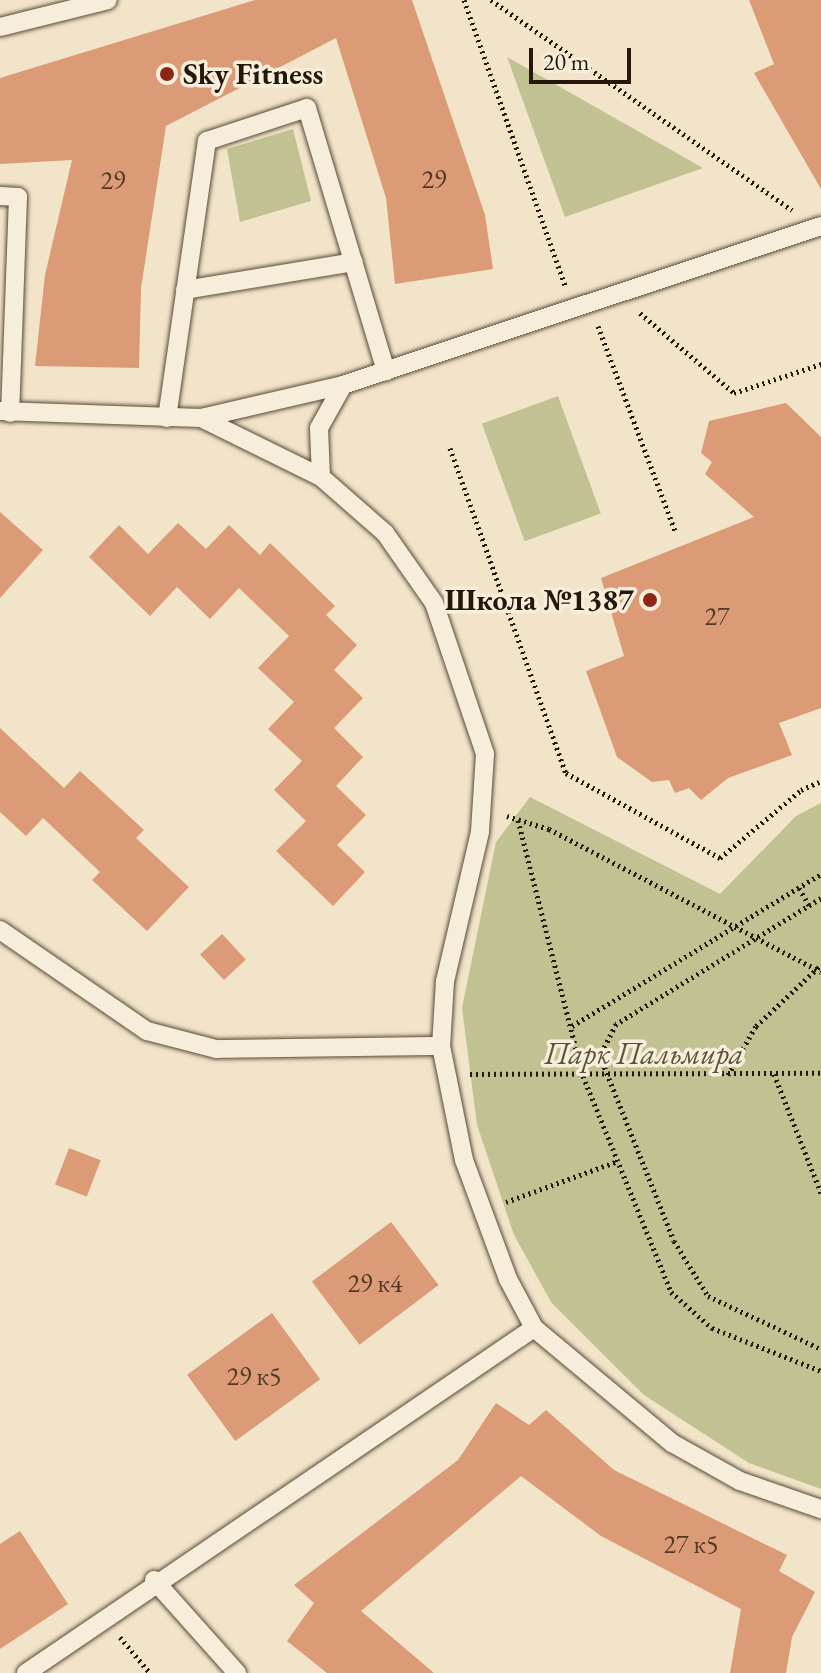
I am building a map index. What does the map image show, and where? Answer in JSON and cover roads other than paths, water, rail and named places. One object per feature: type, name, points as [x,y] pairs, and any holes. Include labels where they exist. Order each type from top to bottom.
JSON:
[{"type":"lane","points":[[0,27],[108,0]]},
{"type":"lane","points":[[167,418],[207,141],[307,108],[386,371]]},
{"type":"lane","points":[[0,196],[18,197],[7,318],[5,412],[201,418],[343,385],[819,227]]},
{"type":"lane","points":[[185,290],[354,262]]},
{"type":"lane","points":[[321,477],[319,428],[343,385]]},
{"type":"lane","points":[[201,418],[321,477],[385,533],[434,603],[476,713],[483,809],[445,981],[441,1046],[445,1073],[481,1211],[534,1328],[672,1443],[740,1481],[821,1509]]},
{"type":"lane","points":[[0,930],[147,1031],[232,1050],[441,1046]]},
{"type":"lane","points":[[26,1673],[154,1580],[534,1328]]},
{"type":"lane","points":[[154,1580],[237,1673]]},
{"type":"place","name":"Sky Fitness","points":[[167,74]]},
{"type":"place","name":"Школа №1387","points":[[650,600]]},
{"type":"park label","name":"Парк Пальмира","points":[[644,1054]]}]
